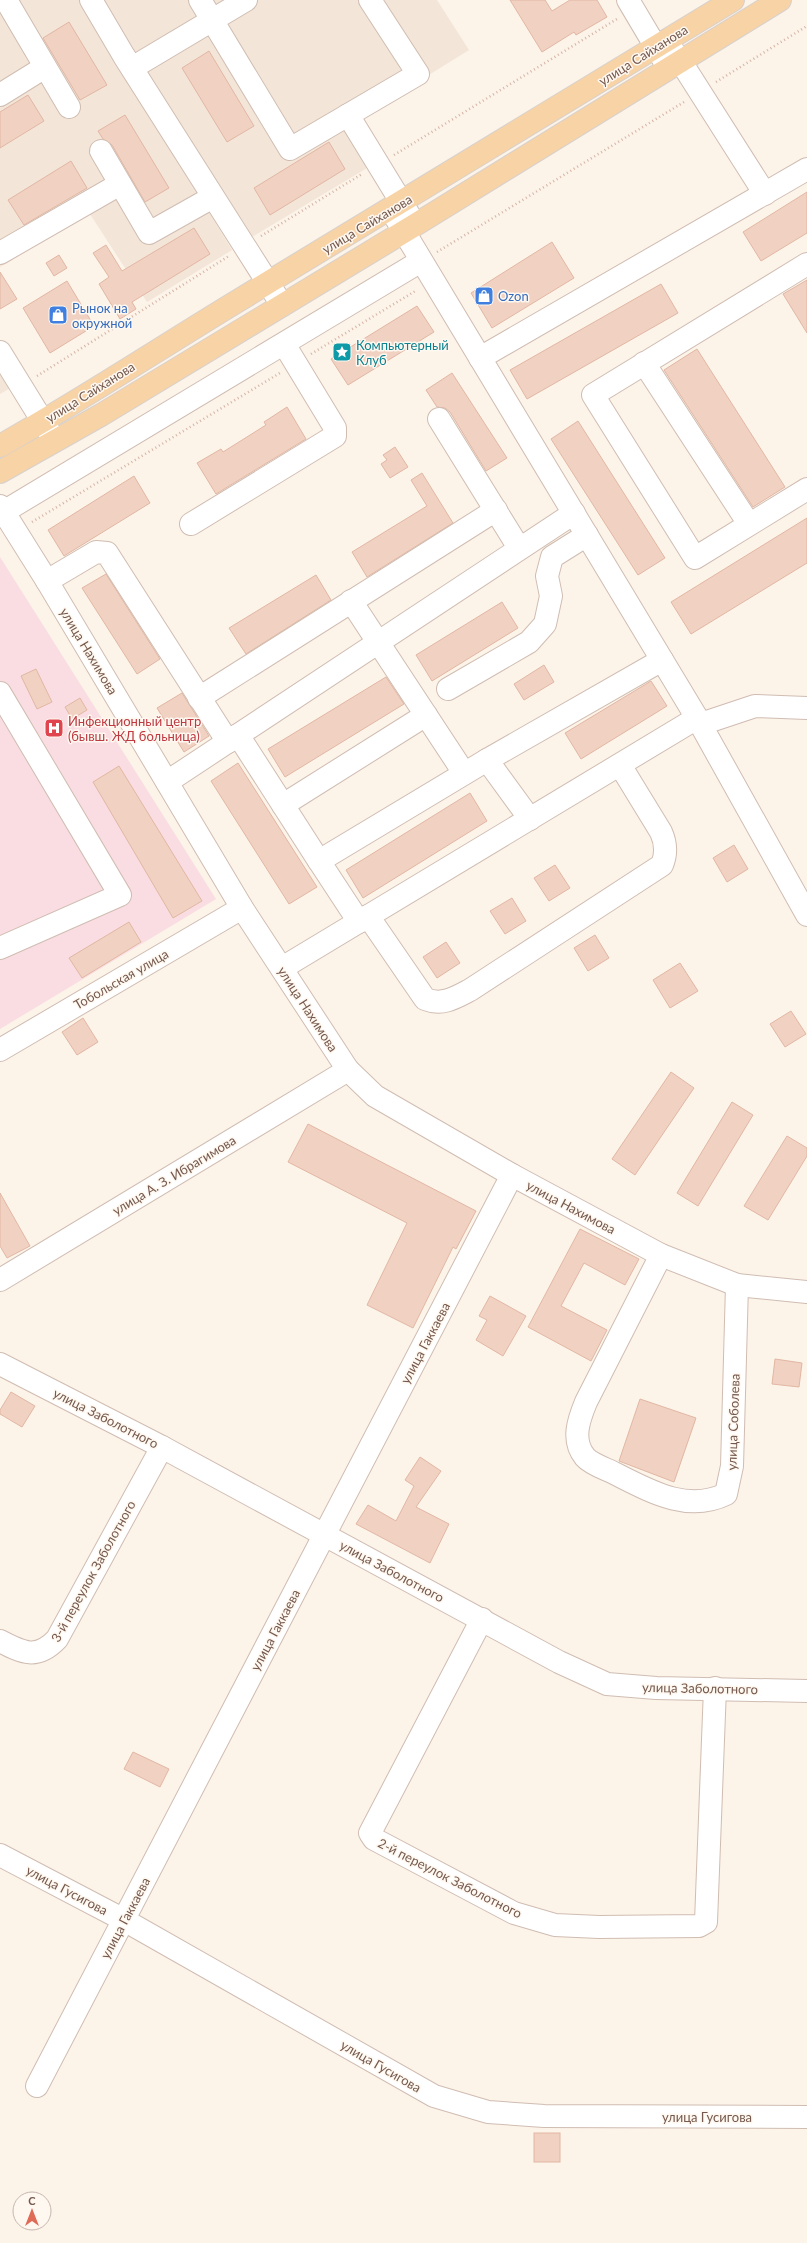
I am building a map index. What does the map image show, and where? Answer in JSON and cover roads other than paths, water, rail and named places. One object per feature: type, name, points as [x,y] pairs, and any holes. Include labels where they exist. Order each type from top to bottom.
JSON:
[{"type":"main road","name":"улица Сайханова","points":[[0,446],[43,422],[267,283],[733,0]]},
{"type":"main road","points":[[0,472],[55,441],[282,305],[780,0]]},
{"type":"street","points":[[6,0],[69,107]]},
{"type":"street","points":[[91,0],[132,68],[282,305]]},
{"type":"street","points":[[200,0],[290,149],[418,74],[370,0]]},
{"type":"street","points":[[132,68],[246,0]]},
{"type":"street","points":[[630,4],[675,65],[700,92],[765,194]]},
{"type":"street","points":[[0,95],[45,67]]},
{"type":"street","points":[[348,115],[378,164],[396,206],[409,228],[421,261],[699,721],[807,915]]},
{"type":"street","points":[[101,151],[149,233],[213,197]]},
{"type":"street","points":[[480,358],[807,169]]},
{"type":"street","points":[[0,253],[120,184]]},
{"type":"street","points":[[4,516],[421,261]]},
{"type":"street","points":[[807,264],[593,395],[695,558],[807,489]]},
{"type":"street","points":[[191,524],[335,436],[335,428],[284,344]]},
{"type":"street","points":[[0,352],[55,441]]},
{"type":"street","points":[[644,363],[749,524]]},
{"type":"street","points":[[439,419],[519,548]]},
{"type":"street","points":[[199,698],[496,510]]},
{"type":"street","points":[[167,782],[574,513]]},
{"type":"street","name":"улица Нахимова","points":[[4,516],[47,581],[242,908],[348,1070],[375,1096],[512,1175],[661,1255],[737,1285],[807,1292]]},
{"type":"street","points":[[448,689],[528,642],[545,624],[551,596],[547,576],[552,557],[587,535]]},
{"type":"street","points":[[47,581],[96,552],[104,551],[107,553],[199,698],[283,804],[319,861],[425,999],[435,1004],[448,1001],[470,990],[662,865],[665,856],[666,843],[662,832],[620,764]]},
{"type":"street","points":[[352,601],[464,774]]},
{"type":"street","points":[[319,861],[487,760],[662,660]]},
{"type":"street","points":[[0,694],[120,895],[0,948]]},
{"type":"street","points":[[282,968],[620,764],[699,721],[755,706],[807,708]]},
{"type":"street","points":[[283,804],[426,715]]},
{"type":"street","points":[[487,760],[530,819]]},
{"type":"street","name":"Тобольская улица","points":[[0,1050],[242,908]]},
{"type":"street","name":"улица А. З. Ибрагимова","points":[[0,1280],[348,1070]]},
{"type":"street","name":"улица Гаккаева","points":[[38,2086],[512,1175]]},
{"type":"street","name":"улица Соболева","points":[[661,1255],[586,1402],[578,1421],[578,1441],[585,1457],[663,1497],[702,1502],[712,1501],[726,1494],[732,1466],[737,1285]]},
{"type":"street","name":"улица Заболотного","points":[[0,1364],[162,1447],[559,1662],[608,1684],[656,1688],[807,1691]]},
{"type":"street","name":"3-й переулок Заболотного","points":[[0,1641],[26,1653],[37,1653],[48,1649],[57,1639],[162,1447]]},
{"type":"street","name":"2-й переулок Заболотного","points":[[482,1619],[370,1833],[374,1839],[514,1913],[541,1921],[555,1925],[599,1928],[699,1926],[706,1922],[715,1688]]},
{"type":"street","name":"улица Гусигова","points":[[0,1855],[124,1920],[434,2096],[488,2112],[544,2116],[807,2117]]},
{"type":"place","name":"Ozon","points":[[484,296]]},
{"type":"place","name":"Рынок на окружной","points":[[58,315]]},
{"type":"place","name":"Компьютерный Клуб","points":[[342,352]]},
{"type":"place","name":"Инфекционный центр (бывш. ЖД больница)","points":[[54,728]]}]
